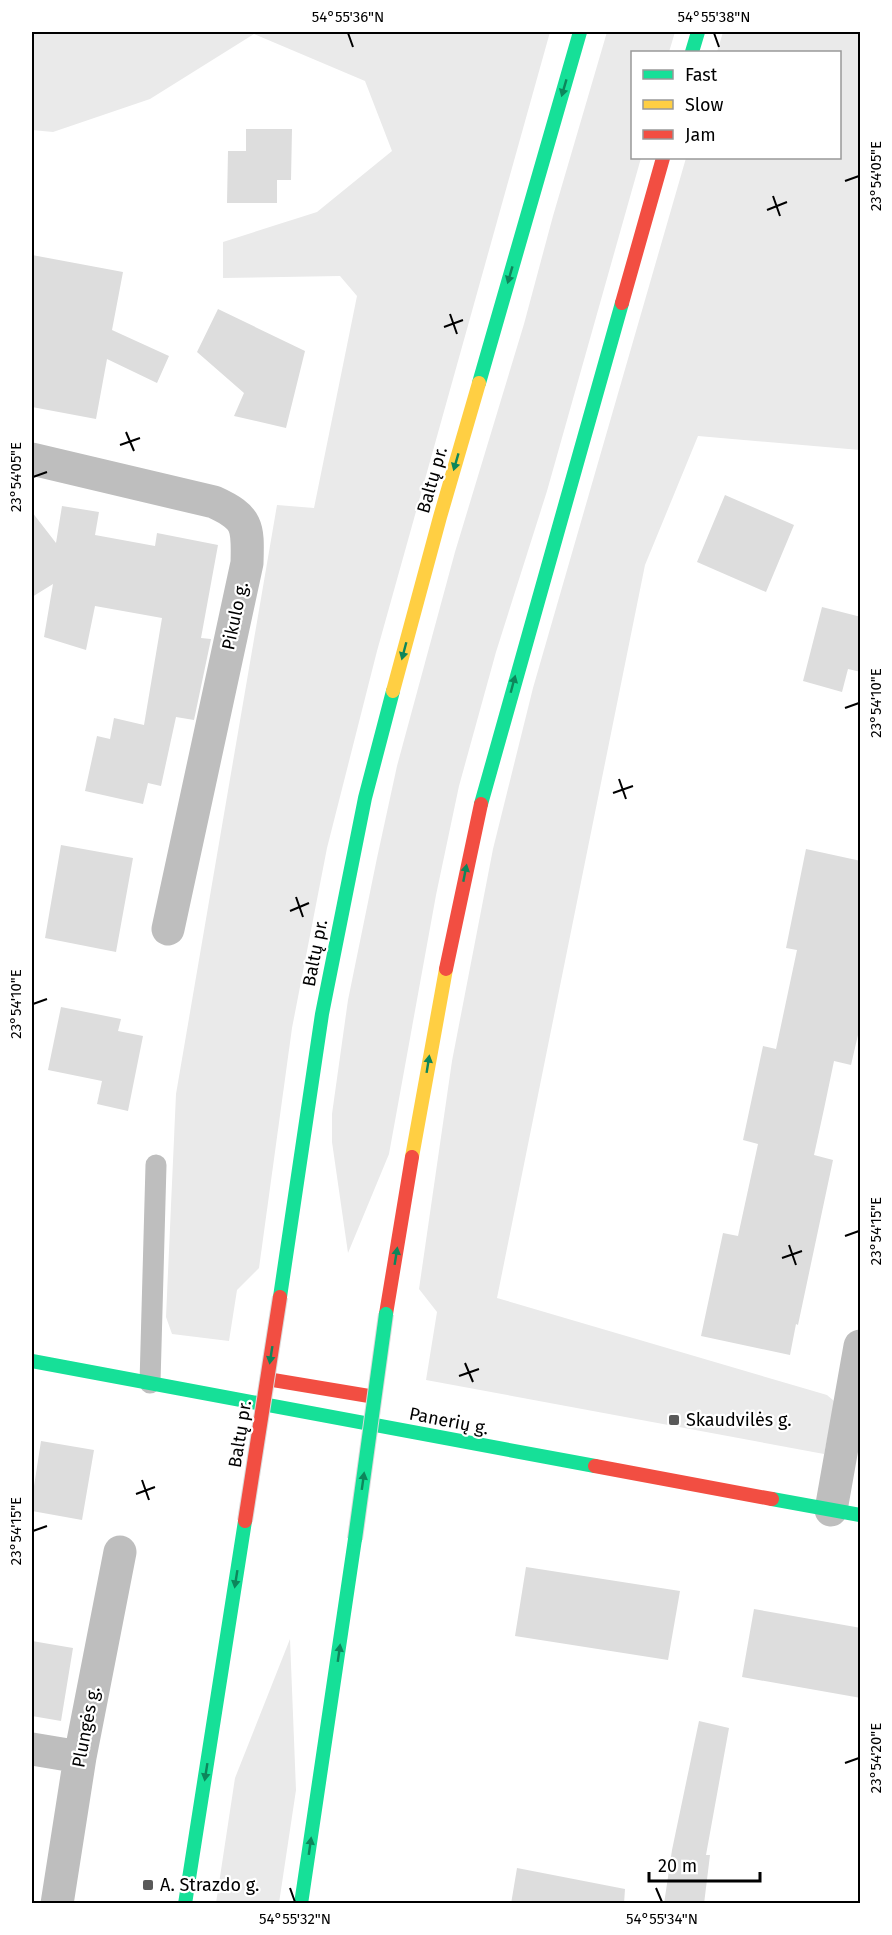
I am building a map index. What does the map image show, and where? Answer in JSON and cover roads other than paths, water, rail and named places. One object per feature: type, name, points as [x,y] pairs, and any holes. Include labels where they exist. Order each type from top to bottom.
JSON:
[{"type":"main road","name":"Baltų pr.","points":[[185,1904],[322,1014],[365,798],[440,518],[580,32]]},
{"type":"main road","points":[[692,51],[698,32]]},
{"type":"main road","points":[[301,1904],[386,1314],[434,1028],[477,817],[663,159]]},
{"type":"main road","name":"Panerių g.","points":[[32,1361],[846,1512]]},
{"type":"main road","points":[[267,1379],[375,1397]]},
{"type":"street","name":"Pikulo g.","points":[[32,459],[214,502],[235,511],[248,532],[247,563],[168,929]]},
{"type":"street","points":[[846,1512],[861,1346]]},
{"type":"street","name":"Plungės g.","points":[[57,1904],[80,1757],[120,1552]]},
{"type":"street","points":[[32,1749],[80,1757]]},
{"type":"lane","points":[[150,1383],[156,1165]]},
{"type":"place","name":"Skaudvilės g.","points":[[674,1420]]},
{"type":"place","name":"A. Strazdo g.","points":[[148,1885]]}]
